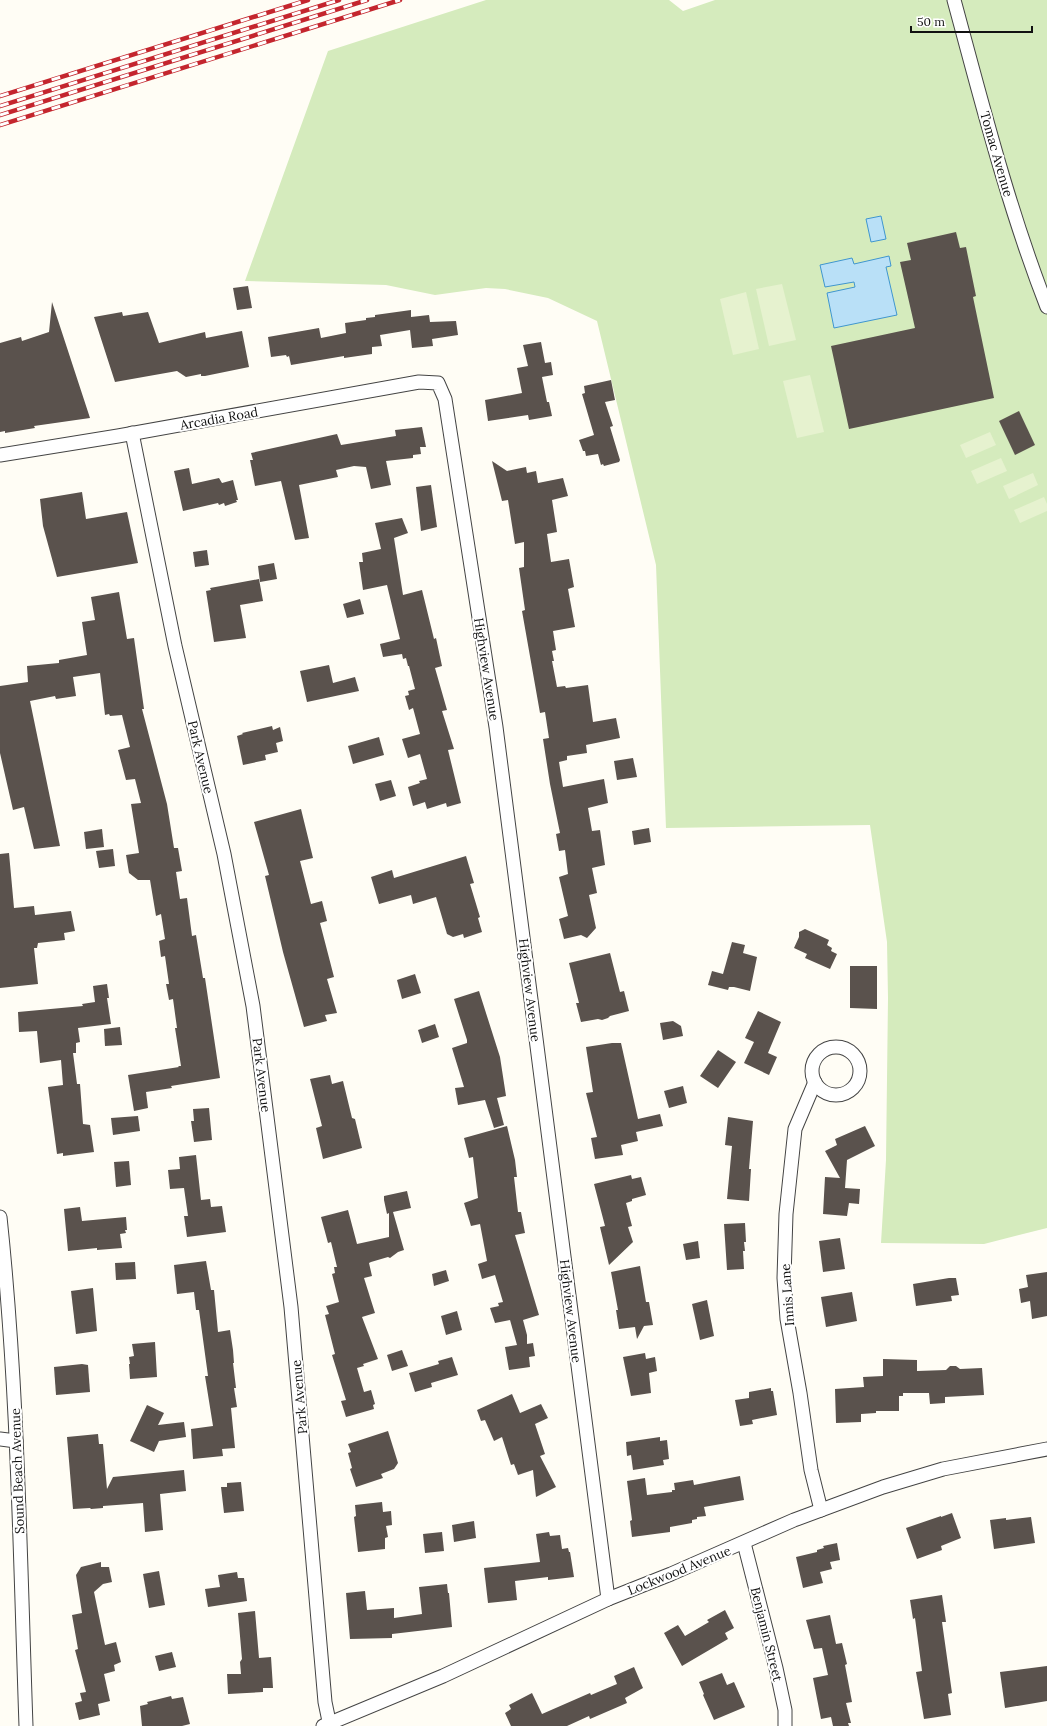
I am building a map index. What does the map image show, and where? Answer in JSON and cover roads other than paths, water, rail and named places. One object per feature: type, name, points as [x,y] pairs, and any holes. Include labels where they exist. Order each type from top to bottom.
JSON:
[{"type":"street","name":"Tomac Avenue","points":[[954,0],[1009,197],[1030,262],[1047,306]]},
{"type":"street","name":"Arcadia Road","points":[[0,455],[419,382],[438,383]]},
{"type":"street","name":"Highview Avenue","points":[[438,383],[445,399],[496,727],[608,1599]]},
{"type":"street","name":"Park Avenue","points":[[132,433],[175,646],[224,854],[254,1006],[291,1307],[327,1725]]},
{"type":"street","name":"Innis Lane","points":[[815,1082],[795,1130],[786,1214],[784,1272],[787,1319],[800,1393],[811,1470],[821,1510]]},
{"type":"street","name":"Sound Beach Avenue","points":[[0,1217],[7,1295],[16,1441],[26,1726]]},
{"type":"street","points":[[0,1439],[16,1441]]},
{"type":"street","name":"Lockwood Avenue","points":[[327,1725],[444,1676],[608,1599],[821,1510],[883,1487],[943,1469],[1047,1449]]},
{"type":"street","name":"Benjamin Street","points":[[744,1543],[776,1668],[785,1710],[785,1726]]},
{"type":"water","points":[[881,216],[886,239],[871,242],[866,219]]},
{"type":"water","points":[[889,256],[891,266],[886,267],[897,315],[834,328],[827,293],[855,287],[854,282],[825,287],[820,265],[852,258],[854,264]]},
{"type":"railway","points":[[0,96],[308,0]]},
{"type":"railway","points":[[0,106],[339,0]]},
{"type":"railway","points":[[0,115],[367,0]]},
{"type":"railway","points":[[0,125],[400,0]]}]
